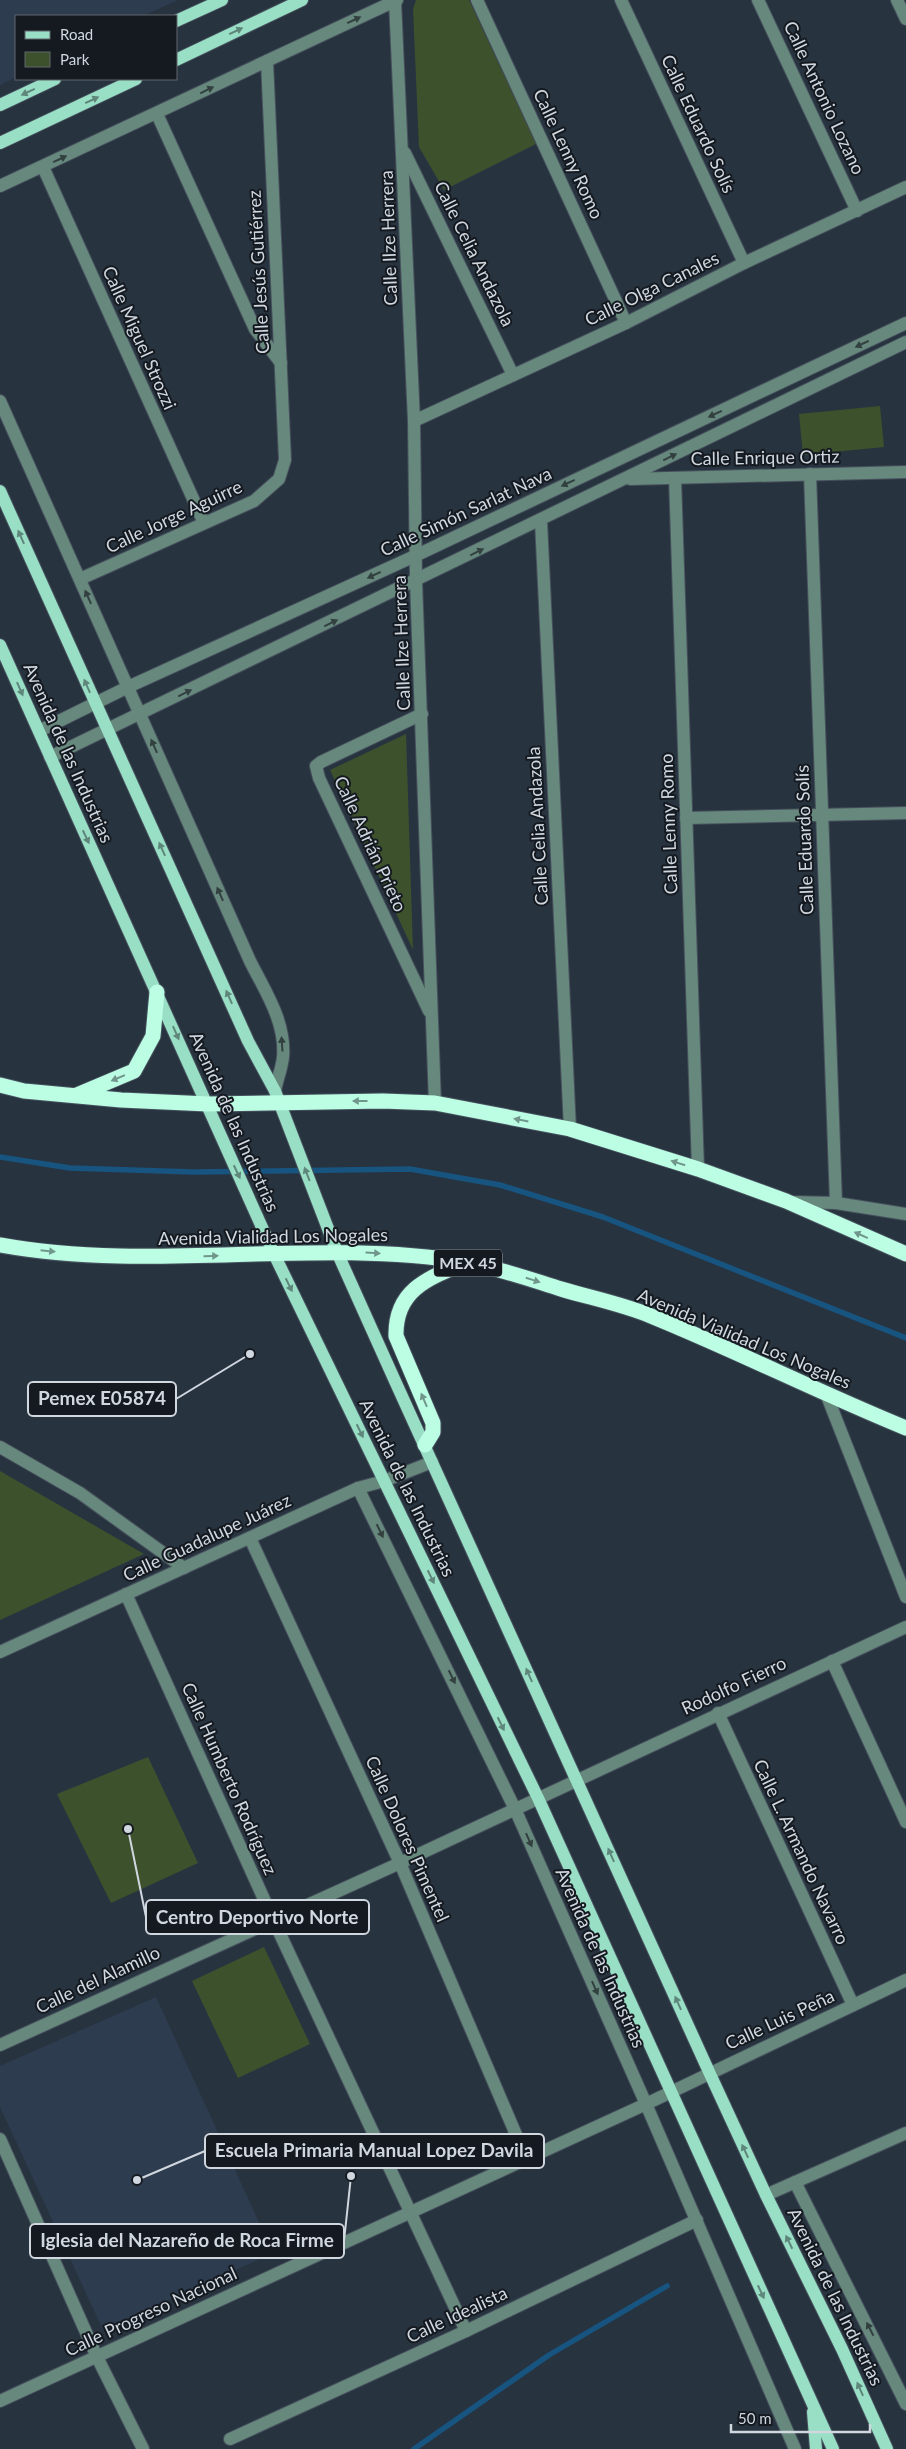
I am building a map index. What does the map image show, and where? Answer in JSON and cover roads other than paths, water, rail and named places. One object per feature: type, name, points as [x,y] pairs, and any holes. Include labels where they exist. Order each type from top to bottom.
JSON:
[{"type":"highway","points":[[76,1096],[134,1071],[153,1036],[157,992]]},
{"type":"highway","points":[[0,1085],[24,1091],[76,1096],[208,1104],[277,1097],[435,1103],[570,1130],[698,1169],[786,1201],[906,1254]]},
{"type":"highway","name":"Avenida Vialidad Los Nogales","points":[[0,1246],[120,1258],[337,1252],[405,1255],[466,1262],[500,1269],[649,1315],[827,1396],[906,1428]]},
{"type":"highway","points":[[425,1445],[433,1432],[433,1423],[396,1336],[396,1324],[401,1306],[411,1292],[427,1279],[466,1262]]},
{"type":"main road","points":[[178,20],[222,0]]},
{"type":"main road","points":[[178,59],[302,0]]},
{"type":"main road","points":[[0,105],[53,80]]},
{"type":"main road","points":[[0,143],[134,80]]},
{"type":"main road","name":"Avenida de las Industrias","points":[[0,491],[248,1041],[277,1097],[337,1252],[432,1462],[710,2074],[766,2195],[842,2349],[887,2449]]},
{"type":"main road","name":"Avenida de las Industrias","points":[[0,645],[274,1254],[538,1798],[833,2449]]},
{"type":"main road","points":[[812,2402],[816,2449]]},
{"type":"street","points":[[0,186],[43,168],[396,0]]},
{"type":"street","name":"Calle Ilze Herrera","points":[[396,0],[414,421],[416,582],[435,1103]]},
{"type":"street","name":"Calle Lenny Romo","points":[[478,0],[626,323]]},
{"type":"street","name":"Calle Eduardo Solís","points":[[620,0],[744,264]]},
{"type":"street","name":"Calle Antonio Lozano","points":[[758,0],[857,211]]},
{"type":"street","points":[[897,0],[906,19]]},
{"type":"street","name":"Calle Jesús Gutiérrez","points":[[267,61],[285,460],[279,479]]},
{"type":"street","points":[[157,114],[255,329],[280,363]]},
{"type":"street","name":"Calle Celia Andazola","points":[[403,148],[513,375]]},
{"type":"street","name":"Calle Miguel Strozzi","points":[[43,168],[204,523]]},
{"type":"street","name":"Calle Olga Canales","points":[[414,421],[626,323],[744,264],[906,187]]},
{"type":"street","name":"Calle Simón Sarlat Nava","points":[[40,732],[128,687],[417,555],[906,323]]},
{"type":"street","points":[[50,757],[108,731],[416,582],[906,342]]},
{"type":"street","points":[[0,401],[250,961],[276,1013],[281,1034],[283,1056],[277,1097]]},
{"type":"street","name":"Calle Enrique Ortiz","points":[[625,479],[906,472]]},
{"type":"street","name":"Calle Eduardo Solís","points":[[810,474],[836,1203]]},
{"type":"street","name":"Calle Lenny Romo","points":[[675,478],[698,1169]]},
{"type":"street","name":"Calle Jorge Aguirre","points":[[80,579],[254,501],[279,479]]},
{"type":"street","name":"Calle Celia Andazola","points":[[541,521],[570,1130]]},
{"type":"street","name":"Calle Adrián Prieto","points":[[422,714],[320,762],[316,766],[319,778],[431,1016]]},
{"type":"street","points":[[686,818],[906,813]]},
{"type":"street","points":[[786,1201],[836,1203],[906,1214]]},
{"type":"street","points":[[827,1396],[906,1596]]},
{"type":"street","points":[[0,1447],[80,1493],[184,1568]]},
{"type":"street","name":"Calle Guadalupe Juárez","points":[[0,1652],[358,1488],[384,1481],[432,1462]]},
{"type":"street","name":"Avenida de las Industrias","points":[[358,1488],[515,1809],[697,2220],[795,2449]]},
{"type":"street","name":"Calle Dolores Pimentel","points":[[250,1538],[400,1863],[526,2158]]},
{"type":"street","name":"Calle Humberto Rodríguez","points":[[126,1594],[273,1919],[466,2331]]},
{"type":"street","name":"Rodolfo Fierro","points":[[576,1779],[906,1627]]},
{"type":"street","points":[[832,1661],[906,1822]]},
{"type":"street","name":"Calle L. Armando Navarro","points":[[718,1712],[853,2005]]},
{"type":"street","points":[[538,1798],[576,1779]]},
{"type":"street","name":"Calle del Alamillo","points":[[0,2045],[538,1798]]},
{"type":"street","name":"Calle Luis Peña","points":[[670,2092],[906,1980]]},
{"type":"street","name":"Calle Progreso Nacional","points":[[0,2401],[670,2092]]},
{"type":"street","points":[[766,2195],[906,2132]]},
{"type":"street","points":[[0,2139],[97,2357],[143,2449]]},
{"type":"street","points":[[795,2182],[906,2404]]},
{"type":"street","name":"Calle Idealista","points":[[230,2439],[466,2331],[697,2220]]},
{"type":"waterway","points":[[0,1157],[70,1168],[193,1172],[410,1169],[500,1185],[603,1217],[906,1338]]},
{"type":"waterway","points":[[414,2449],[549,2355],[667,2286]]},
{"type":"place","name":"Pemex E05874","points":[[250,1354]]},
{"type":"place","name":"Centro Deportivo Norte","points":[[128,1829]]},
{"type":"place","name":"Iglesia del Nazareño de Roca Firme","points":[[351,2176]]},
{"type":"place","name":"Escuela Primaria Manual Lopez Davila","points":[[137,2180]]}]
